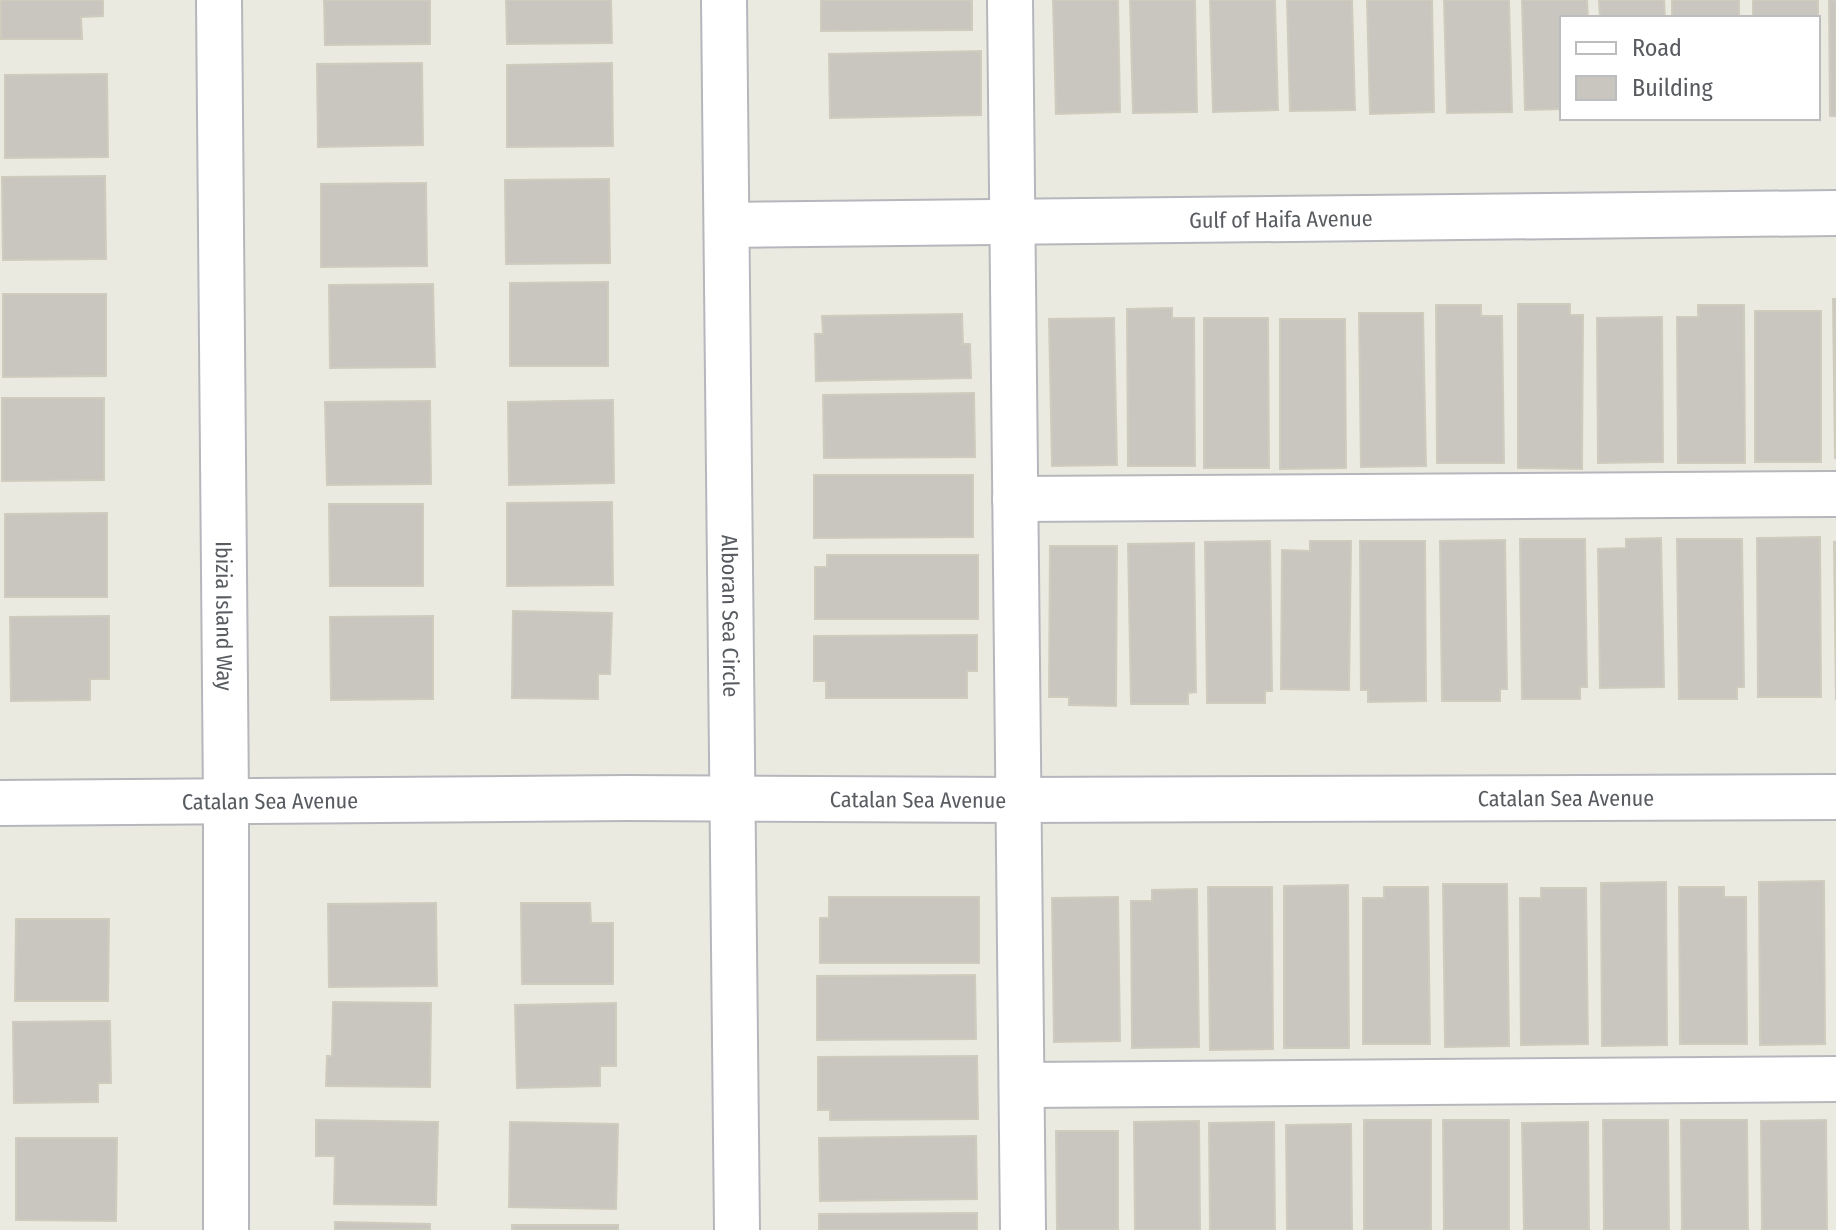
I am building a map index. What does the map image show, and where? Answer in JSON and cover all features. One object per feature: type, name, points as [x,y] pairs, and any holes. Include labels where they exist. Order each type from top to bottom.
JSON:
[{"type":"street","name":"Ibizia Island Way","points":[[219,0],[226,801],[226,1230]]},
{"type":"street","name":"Alboran Sea Circle","points":[[724,0],[737,1230]]},
{"type":"street","points":[[1010,0],[1023,1230]]},
{"type":"street","name":"Gulf of Haifa Avenue","points":[[727,225],[1836,213]]},
{"type":"street","points":[[1015,499],[1836,494]]},
{"type":"street","name":"Catalan Sea Avenue","points":[[0,803],[733,798],[1836,797]]},
{"type":"street","points":[[1022,1085],[1836,1079]]},
{"type":"building","points":[[1,0],[103,0],[103,16],[81,17],[82,39],[1,39]]},
{"type":"building","points":[[324,0],[430,0],[430,44],[325,45]]},
{"type":"building","points":[[506,0],[611,0],[612,43],[507,44]]},
{"type":"building","points":[[821,0],[972,0],[972,30],[821,31]]},
{"type":"building","points":[[1053,0],[1118,0],[1120,112],[1056,114]]},
{"type":"building","points":[[1130,0],[1195,0],[1197,112],[1133,113]]},
{"type":"building","points":[[1210,0],[1275,0],[1278,110],[1213,112]]},
{"type":"building","points":[[1287,0],[1352,0],[1355,110],[1290,111]]},
{"type":"building","points":[[1367,0],[1432,0],[1434,112],[1370,114]]},
{"type":"building","points":[[1444,0],[1509,0],[1512,112],[1447,113]]},
{"type":"building","points":[[1522,0],[1587,0],[1588,16],[1560,16],[1560,109],[1525,110]]},
{"type":"building","points":[[1599,0],[1664,0],[1665,16],[1600,16]]},
{"type":"building","points":[[1672,0],[1739,0],[1739,16],[1672,16]]},
{"type":"building","points":[[1753,0],[1818,0],[1818,16],[1753,16]]},
{"type":"building","points":[[1829,0],[1836,0],[1836,116],[1830,116]]},
{"type":"building","points":[[981,51],[981,115],[830,118],[829,54]]},
{"type":"building","points":[[422,63],[423,145],[318,147],[317,64]]},
{"type":"building","points":[[612,63],[613,146],[507,147],[507,65]]},
{"type":"building","points":[[107,74],[108,157],[5,158],[5,75]]},
{"type":"building","points":[[105,176],[106,259],[3,260],[2,177]]},
{"type":"building","points":[[609,179],[610,263],[506,264],[505,180]]},
{"type":"building","points":[[426,183],[427,266],[321,267],[321,184]]},
{"type":"building","points":[[608,282],[608,366],[510,366],[510,283]]},
{"type":"building","points":[[433,284],[435,367],[330,368],[329,285]]},
{"type":"building","points":[[3,294],[106,294],[106,376],[3,377]]},
{"type":"building","points":[[1833,299],[1836,299],[1835,459]]},
{"type":"building","points":[[1518,304],[1570,304],[1570,315],[1583,315],[1582,469],[1518,468]]},
{"type":"building","points":[[1436,305],[1481,305],[1481,316],[1502,316],[1504,463],[1437,463]]},
{"type":"building","points":[[1698,305],[1744,305],[1745,463],[1678,463],[1677,317],[1698,317]]},
{"type":"building","points":[[1172,308],[1172,318],[1194,318],[1195,466],[1128,466],[1127,309]]},
{"type":"building","points":[[1755,311],[1821,311],[1821,462],[1755,462]]},
{"type":"building","points":[[1359,313],[1423,313],[1426,466],[1361,467]]},
{"type":"building","points":[[962,314],[963,344],[970,344],[971,378],[816,381],[815,334],[823,334],[822,316]]},
{"type":"building","points":[[1662,317],[1663,462],[1598,463],[1597,318]]},
{"type":"building","points":[[1114,318],[1117,465],[1052,466],[1049,319]]},
{"type":"building","points":[[1204,318],[1268,318],[1269,468],[1204,468]]},
{"type":"building","points":[[1280,319],[1345,319],[1346,468],[1280,469]]},
{"type":"building","points":[[974,393],[975,457],[824,458],[823,395]]},
{"type":"building","points":[[2,398],[104,398],[104,480],[2,481]]},
{"type":"building","points":[[613,400],[614,483],[509,485],[508,402]]},
{"type":"building","points":[[430,401],[431,484],[327,485],[325,402]]},
{"type":"building","points":[[814,475],[973,475],[973,537],[814,538]]},
{"type":"building","points":[[612,502],[613,585],[507,586],[507,503]]},
{"type":"building","points":[[329,504],[423,504],[423,586],[330,586]]},
{"type":"building","points":[[107,513],[107,597],[5,597],[5,514]]},
{"type":"building","points":[[1820,537],[1821,697],[1758,697],[1757,538]]},
{"type":"building","points":[[1661,538],[1664,687],[1600,688],[1598,549],[1626,548],[1626,539]]},
{"type":"building","points":[[1520,539],[1585,539],[1587,687],[1580,687],[1580,699],[1522,699]]},
{"type":"building","points":[[1677,539],[1742,539],[1744,687],[1737,687],[1737,699],[1679,699]]},
{"type":"building","points":[[1505,540],[1507,689],[1500,689],[1500,701],[1442,701],[1440,541]]},
{"type":"building","points":[[1270,541],[1272,691],[1265,691],[1265,703],[1207,703],[1205,542]]},
{"type":"building","points":[[1310,541],[1351,541],[1349,690],[1281,689],[1282,550],[1310,551]]},
{"type":"building","points":[[1360,541],[1425,541],[1426,701],[1368,702],[1368,690],[1361,690]]},
{"type":"building","points":[[1834,542],[1836,542],[1836,700]]},
{"type":"building","points":[[1194,543],[1196,692],[1188,693],[1188,704],[1131,704],[1128,544]]},
{"type":"building","points":[[1050,546],[1117,546],[1116,706],[1069,705],[1069,697],[1049,697]]},
{"type":"building","points":[[827,555],[978,555],[978,619],[815,619],[815,567],[827,567]]},
{"type":"building","points":[[513,611],[612,613],[610,674],[598,674],[598,699],[512,698]]},
{"type":"building","points":[[109,616],[109,679],[90,679],[90,700],[11,701],[10,617]]},
{"type":"building","points":[[433,616],[433,699],[331,700],[330,617]]},
{"type":"building","points":[[977,635],[977,671],[967,671],[967,698],[826,698],[826,681],[814,681],[814,636]]},
{"type":"building","points":[[1824,881],[1825,1044],[1760,1045],[1759,882]]},
{"type":"building","points":[[1666,882],[1667,1045],[1602,1046],[1601,883]]},
{"type":"building","points":[[1443,884],[1507,884],[1509,1046],[1445,1047]]},
{"type":"building","points":[[1348,885],[1349,1048],[1284,1048],[1284,886]]},
{"type":"building","points":[[1208,887],[1272,887],[1273,1049],[1210,1050]]},
{"type":"building","points":[[1384,887],[1428,887],[1430,1044],[1363,1044],[1363,898],[1384,898]]},
{"type":"building","points":[[1679,887],[1724,887],[1724,897],[1746,897],[1747,1044],[1680,1044]]},
{"type":"building","points":[[1541,888],[1586,888],[1588,1044],[1521,1045],[1520,898],[1541,898]]},
{"type":"building","points":[[1197,889],[1199,1047],[1132,1048],[1131,901],[1152,901],[1152,890]]},
{"type":"building","points":[[829,897],[979,897],[979,963],[820,963],[820,918],[829,918]]},
{"type":"building","points":[[1118,897],[1120,1041],[1054,1042],[1052,898]]},
{"type":"building","points":[[436,903],[437,986],[329,987],[328,904]]},
{"type":"building","points":[[521,903],[590,903],[591,923],[613,923],[613,984],[522,984]]},
{"type":"building","points":[[16,919],[109,919],[108,1001],[15,1001]]},
{"type":"building","points":[[975,975],[976,1039],[817,1040],[817,976]]},
{"type":"building","points":[[333,1002],[431,1003],[430,1087],[326,1086],[327,1056],[332,1056]]},
{"type":"building","points":[[616,1003],[616,1066],[600,1066],[600,1086],[517,1088],[515,1005]]},
{"type":"building","points":[[110,1021],[111,1083],[98,1083],[98,1102],[14,1103],[13,1022]]},
{"type":"building","points":[[977,1056],[978,1119],[830,1120],[830,1110],[818,1110],[818,1057]]},
{"type":"building","points":[[316,1120],[438,1122],[436,1205],[334,1204],[335,1156],[316,1156]]},
{"type":"building","points":[[1364,1120],[1431,1120],[1431,1230],[1364,1230]]},
{"type":"building","points":[[1443,1120],[1509,1120],[1509,1230],[1444,1230]]},
{"type":"building","points":[[1603,1120],[1668,1120],[1669,1230],[1604,1230]]},
{"type":"building","points":[[1681,1120],[1747,1120],[1748,1230],[1682,1230]]},
{"type":"building","points":[[1826,1120],[1827,1230],[1762,1230],[1761,1121]]},
{"type":"building","points":[[1199,1121],[1200,1230],[1135,1230],[1134,1122]]},
{"type":"building","points":[[510,1122],[618,1124],[616,1209],[509,1207]]},
{"type":"building","points":[[1274,1122],[1275,1230],[1210,1230],[1209,1123]]},
{"type":"building","points":[[1588,1122],[1589,1230],[1524,1230],[1522,1123]]},
{"type":"building","points":[[1351,1124],[1352,1230],[1287,1230],[1286,1125]]},
{"type":"building","points":[[1056,1131],[1118,1131],[1118,1230],[1057,1230]]},
{"type":"building","points":[[976,1136],[977,1199],[820,1201],[819,1138]]},
{"type":"building","points":[[16,1138],[117,1138],[116,1221],[16,1220]]},
{"type":"building","points":[[977,1213],[977,1230],[819,1230],[819,1214]]},
{"type":"building","points":[[335,1222],[430,1224],[430,1230],[335,1230]]},
{"type":"building","points":[[512,1225],[618,1225],[618,1230],[512,1230]]}]
